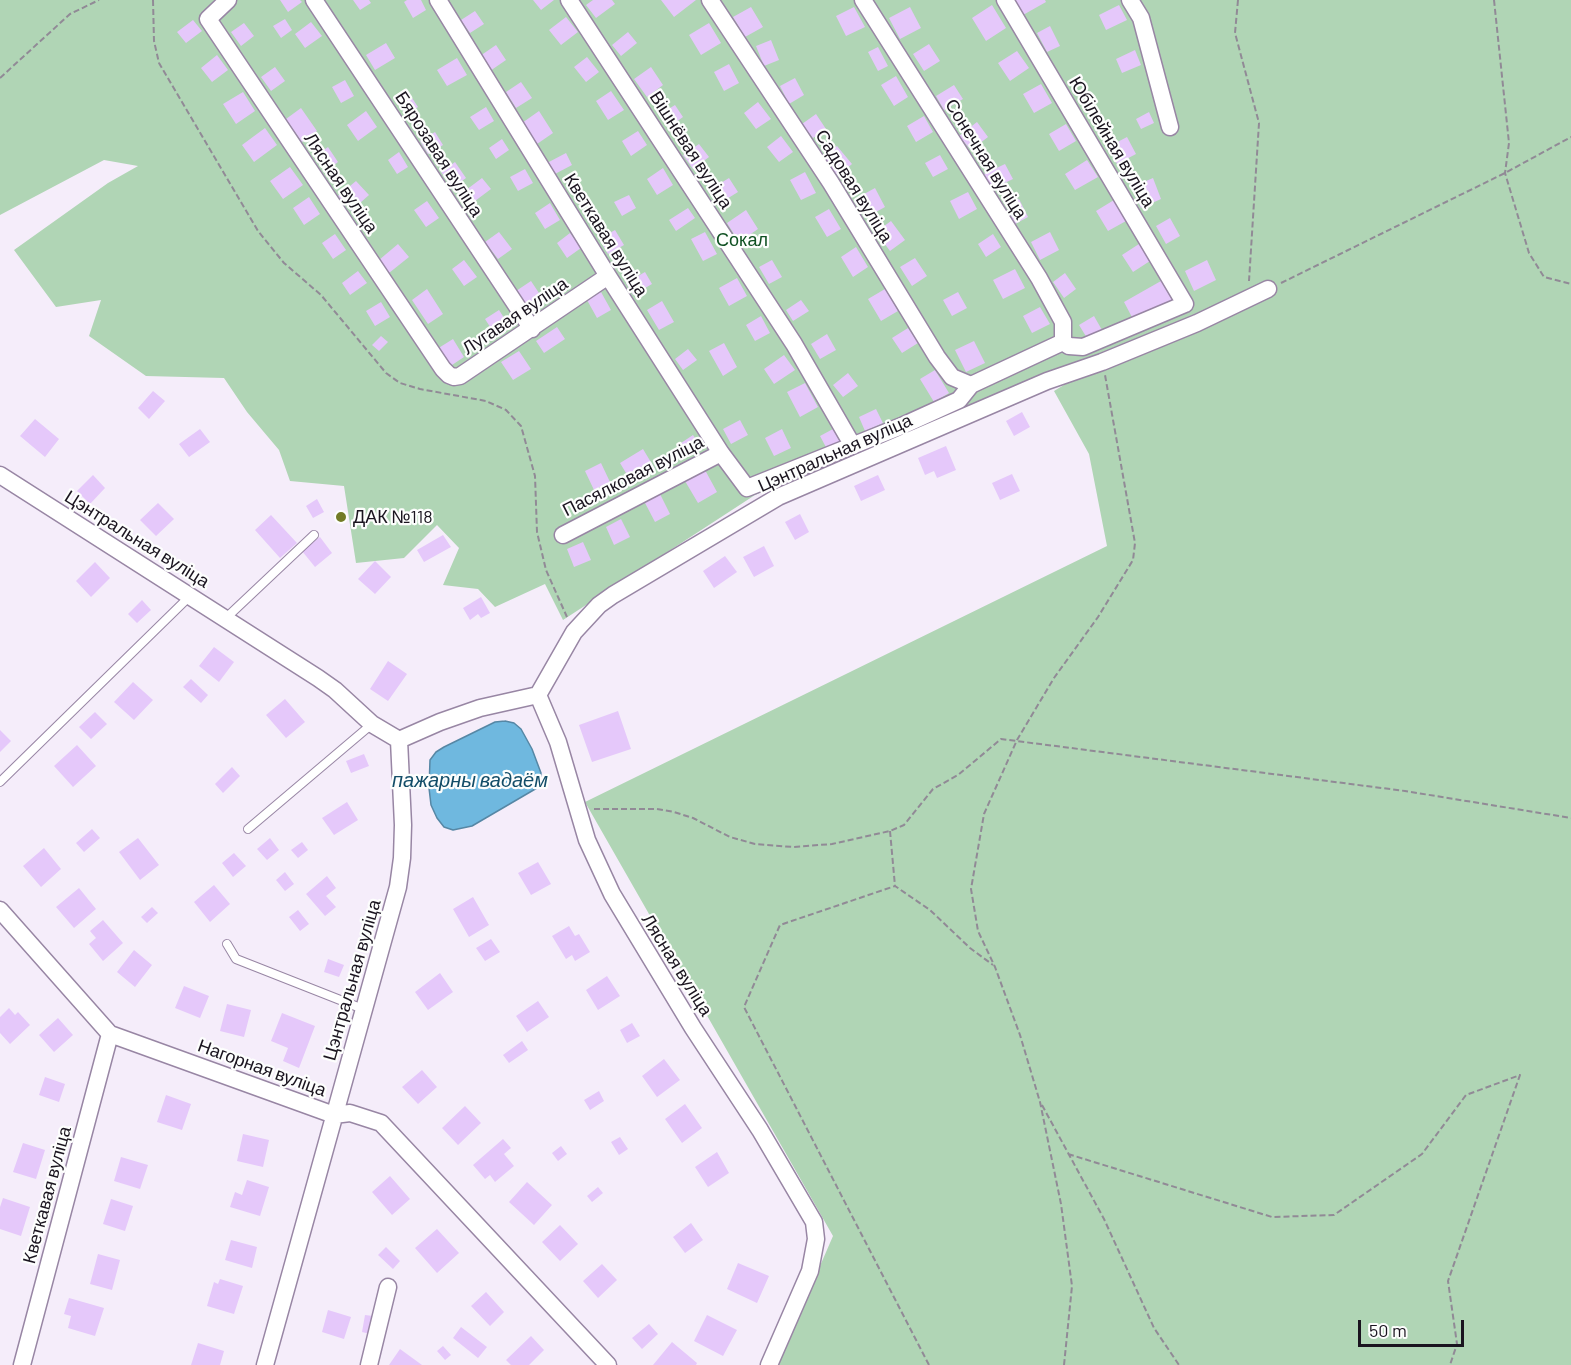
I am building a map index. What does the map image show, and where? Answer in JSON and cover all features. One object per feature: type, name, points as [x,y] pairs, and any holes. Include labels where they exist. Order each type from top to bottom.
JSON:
[{"type":"street","name":"Лясная вуліца","points":[[228,0],[208,19],[442,369]]},
{"type":"street","name":"Бярозавая вуліца","points":[[314,0],[532,329]]},
{"type":"street","name":"Кветкавая вуліца","points":[[438,0],[608,276],[721,453],[747,488],[853,446]]},
{"type":"street","name":"Вішнёвая вуліца","points":[[569,0],[794,344],[853,446]]},
{"type":"street","name":"Садовая вуліца","points":[[710,0],[831,183],[937,357],[952,377],[971,385]]},
{"type":"street","name":"Сонечная вуліца","points":[[863,0],[1040,278],[1063,322],[1063,342]]},
{"type":"street","name":"Юбілейная вуліца","points":[[1005,0],[1185,304],[1083,347],[1069,346],[1063,342]]},
{"type":"street","points":[[1130,0],[1141,18],[1170,127]]},
{"type":"street","name":"Лугавая вуліца","points":[[442,369],[454,377],[460,375],[608,276]]},
{"type":"street","name":"Цэнтральная вуліца","points":[[538,695],[574,632],[585,618],[613,595],[778,497],[1047,381],[1197,323],[1268,289]]},
{"type":"street","points":[[853,446],[959,400],[971,385],[1063,342]]},
{"type":"street","points":[[1036,356],[1047,381]]},
{"type":"street","name":"Пасялковая вуліца","points":[[563,535],[721,453]]},
{"type":"street","name":"Цэнтральная вуліца","points":[[0,475],[327,684],[372,724],[399,740],[403,825],[402,858],[391,916],[363,1009],[265,1365]]},
{"type":"street","name":"Лясная вуліца","points":[[538,695],[558,742],[588,840],[612,894],[693,1028],[760,1130],[814,1222],[816,1239],[810,1271],[769,1365]]},
{"type":"street","points":[[399,740],[480,708],[538,695]]},
{"type":"street","name":"Нагорная вуліца","points":[[0,910],[110,1034],[334,1115],[350,1113],[381,1123],[608,1365]]},
{"type":"street","name":"Кветкавая вуліца","points":[[21,1365],[110,1034]]},
{"type":"street","points":[[369,1365],[388,1287]]},
{"type":"lane","points":[[226,618],[314,535]]},
{"type":"lane","points":[[0,782],[190,596]]},
{"type":"lane","points":[[248,829],[372,724]]},
{"type":"lane","points":[[227,944],[236,959],[363,1009]]},
{"type":"path","points":[[0,78],[70,14],[99,0]]},
{"type":"path","points":[[153,0],[154,40],[159,63],[258,231],[284,263],[321,295],[386,373],[400,383],[486,401],[506,410],[521,426],[535,476],[537,532],[546,570],[574,632]]},
{"type":"path","points":[[1238,0],[1235,33],[1260,123],[1253,248],[1246,298]]},
{"type":"path","points":[[1494,0],[1508,133],[1505,172],[1529,253],[1544,277],[1571,284]]},
{"type":"path","points":[[1268,289],[1571,137]]},
{"type":"path","points":[[1064,1365],[1072,1286],[1061,1204],[1040,1102],[1020,1035],[995,967],[978,931],[971,889],[984,814],[1017,740],[1054,678],[1098,617],[1133,560],[1135,543],[1107,380],[1101,362]]},
{"type":"path","points":[[579,809],[657,809],[674,812],[693,818],[730,837],[754,844],[793,847],[832,844],[890,831],[904,825],[933,789],[958,776],[1001,739],[1406,791],[1571,818]]},
{"type":"path","points":[[890,831],[895,886]]},
{"type":"path","points":[[895,886],[930,910],[970,948],[995,967]]},
{"type":"path","points":[[895,886],[780,925],[744,1007],[929,1365]]},
{"type":"path","points":[[1068,1154],[1272,1217],[1334,1215],[1422,1154],[1466,1095],[1520,1075],[1448,1281],[1457,1344],[1450,1365]]},
{"type":"path","points":[[1040,1102],[1104,1219],[1154,1328],[1179,1365]]},
{"type":"green space","name":"Сокал","points":[[0,0],[1571,0],[1571,1365],[777,1365],[833,1236],[585,802],[1107,546],[1089,454],[1054,391],[1128,346],[1115,347],[755,495],[563,620],[545,584],[495,607],[478,589],[443,585],[459,548],[437,525],[404,558],[356,563],[344,486],[290,481],[279,450],[247,412],[224,378],[146,376],[89,336],[101,300],[56,307],[14,250],[108,183],[138,166],[104,160],[0,215]]},
{"type":"water","name":"пажарны вадаём","points":[[495,722],[514,723],[521,729],[532,749],[541,773],[537,788],[472,826],[453,830],[444,827],[431,805],[430,760],[444,747]]},
{"type":"building","points":[[280,0],[300,0],[302,2],[288,12]]},
{"type":"building","points":[[353,0],[369,0],[371,3],[360,10]]},
{"type":"building","points":[[421,0],[426,10],[413,18],[404,2]]},
{"type":"building","points":[[533,0],[554,0],[541,10]]},
{"type":"building","points":[[593,0],[612,0],[615,4],[596,18],[586,5]]},
{"type":"building","points":[[661,0],[696,0],[674,17]]},
{"type":"building","points":[[1015,0],[1045,0],[1046,2],[1023,15]]},
{"type":"building","points":[[992,5],[1006,28],[986,41],[972,18]]},
{"type":"building","points":[[1119,5],[1127,20],[1106,30],[1099,15]]},
{"type":"building","points":[[751,7],[763,27],[745,37],[733,17]]},
{"type":"building","points":[[854,7],[865,27],[846,36],[836,16]]},
{"type":"building","points":[[910,7],[921,28],[900,39],[889,18]]},
{"type":"building","points":[[475,11],[484,24],[470,33],[461,20]]},
{"type":"building","points":[[566,17],[578,32],[561,45],[549,30]]},
{"type":"building","points":[[285,19],[292,30],[281,38],[273,26]]},
{"type":"building","points":[[193,20],[202,31],[186,43],[177,32]]},
{"type":"building","points":[[311,22],[322,36],[305,48],[295,34]]},
{"type":"building","points":[[244,23],[254,36],[241,46],[231,32]]},
{"type":"building","points":[[709,23],[721,43],[701,55],[689,35]]},
{"type":"building","points":[[1050,26],[1060,46],[1047,52],[1037,33]]},
{"type":"building","points":[[628,32],[637,43],[621,56],[612,45]]},
{"type":"building","points":[[771,40],[779,60],[764,66],[756,46]]},
{"type":"building","points":[[386,43],[395,58],[375,70],[366,55]]},
{"type":"building","points":[[929,44],[940,61],[924,71],[913,54]]},
{"type":"building","points":[[496,45],[506,60],[490,71],[480,56]]},
{"type":"building","points":[[878,47],[888,66],[878,71],[868,52]]},
{"type":"building","points":[[1135,50],[1141,65],[1122,73],[1116,59]]},
{"type":"building","points":[[1017,51],[1029,68],[1010,81],[998,63]]},
{"type":"building","points":[[217,55],[228,70],[212,82],[201,68]]},
{"type":"building","points":[[587,57],[599,72],[586,82],[574,67]]},
{"type":"building","points":[[457,58],[467,75],[447,86],[437,70]]},
{"type":"building","points":[[729,64],[739,83],[724,91],[714,72]]},
{"type":"building","points":[[275,67],[285,81],[271,91],[261,77]]},
{"type":"building","points":[[651,67],[663,85],[647,97],[634,79]]},
{"type":"building","points":[[896,76],[908,97],[894,106],[881,85]]},
{"type":"building","points":[[795,78],[804,95],[789,104],[780,86]]},
{"type":"building","points":[[345,80],[354,96],[341,103],[332,87]]},
{"type":"building","points":[[521,82],[532,98],[516,108],[506,92]]},
{"type":"building","points":[[1041,84],[1052,103],[1034,113],[1023,94]]},
{"type":"building","points":[[954,85],[963,99],[944,110],[936,96]]},
{"type":"building","points":[[406,89],[418,107],[406,115],[394,98]]},
{"type":"building","points":[[611,91],[624,110],[608,120],[596,101]]},
{"type":"building","points":[[243,92],[255,111],[236,124],[223,104]]},
{"type":"building","points":[[758,102],[771,119],[756,129],[744,113]]},
{"type":"building","points":[[675,105],[683,117],[668,128],[659,115]]},
{"type":"building","points":[[486,107],[494,121],[479,130],[470,117]]},
{"type":"building","points":[[301,108],[317,131],[302,142],[286,119]]},
{"type":"building","points":[[366,111],[377,127],[358,141],[347,125]]},
{"type":"building","points":[[539,111],[553,133],[537,144],[522,123]]},
{"type":"building","points":[[1149,112],[1154,123],[1141,129],[1136,119]]},
{"type":"building","points":[[816,114],[826,129],[813,138],[802,124]]},
{"type":"building","points":[[924,116],[933,132],[916,142],[907,126]]},
{"type":"building","points":[[977,122],[988,137],[971,150],[959,136]]},
{"type":"building","points":[[1066,124],[1076,141],[1059,151],[1049,134]]},
{"type":"building","points":[[265,128],[277,145],[254,162],[242,145]]},
{"type":"building","points":[[638,131],[647,145],[631,156],[622,141]]},
{"type":"building","points":[[435,132],[443,145],[428,154],[420,141]]},
{"type":"building","points":[[781,136],[793,152],[779,162],[767,147]]},
{"type":"building","points":[[1127,137],[1136,154],[1117,164],[1108,147]]},
{"type":"building","points":[[502,139],[509,150],[496,159],[489,148]]},
{"type":"building","points":[[699,144],[709,157],[693,169],[683,155]]},
{"type":"building","points":[[837,146],[852,164],[838,176],[823,157]]},
{"type":"building","points":[[328,147],[338,162],[325,172],[314,157]]},
{"type":"building","points":[[399,152],[408,167],[397,174],[388,160]]},
{"type":"building","points":[[566,153],[572,165],[553,175],[547,163]]},
{"type":"building","points":[[940,155],[948,169],[933,177],[925,163]]},
{"type":"building","points":[[1087,160],[1098,177],[1075,190],[1065,174]]},
{"type":"building","points":[[455,162],[466,178],[452,188],[441,172]]},
{"type":"building","points":[[1005,164],[1013,179],[992,189],[984,174]]},
{"type":"building","points":[[290,167],[303,185],[283,199],[270,181]]},
{"type":"building","points":[[663,168],[673,185],[657,195],[647,179]]},
{"type":"building","points":[[525,169],[533,183],[518,191],[510,177]]},
{"type":"building","points":[[805,172],[816,193],[801,200],[790,180]]},
{"type":"building","points":[[482,178],[491,189],[475,201],[466,190]]},
{"type":"building","points":[[729,178],[738,192],[717,205],[708,191]]},
{"type":"building","points":[[1153,178],[1161,199],[1141,208],[1132,187]]},
{"type":"building","points":[[356,181],[369,195],[351,211],[338,196]]},
{"type":"building","points":[[875,188],[885,207],[865,218],[855,199]]},
{"type":"building","points":[[968,192],[977,209],[959,219],[950,201]]},
{"type":"building","points":[[629,195],[636,208],[622,216],[614,202]]},
{"type":"building","points":[[309,197],[320,214],[304,225],[293,208]]},
{"type":"building","points":[[1019,199],[1028,217],[1015,224],[1006,205]]},
{"type":"building","points":[[1114,200],[1126,221],[1108,231],[1096,211]]},
{"type":"building","points":[[427,201],[439,218],[426,227],[414,210]]},
{"type":"building","points":[[550,203],[560,220],[545,229],[535,213]]},
{"type":"building","points":[[688,208],[695,218],[676,231],[669,220]]},
{"type":"building","points":[[829,209],[841,229],[827,237],[815,217]]},
{"type":"building","points":[[746,210],[758,229],[739,242],[727,223]]},
{"type":"building","points":[[1170,218],[1180,236],[1166,244],[1156,226]]},
{"type":"building","points":[[891,221],[905,240],[890,251],[876,232]]},
{"type":"building","points":[[615,230],[624,245],[608,254],[599,239]]},
{"type":"building","points":[[499,232],[512,249],[498,259],[485,242]]},
{"type":"building","points":[[705,232],[717,254],[703,261],[691,239]]},
{"type":"building","points":[[1050,232],[1059,250],[1040,260],[1031,242]]},
{"type":"building","points":[[570,233],[581,248],[567,258],[557,243]]},
{"type":"building","points":[[335,234],[346,250],[333,259],[322,243]]},
{"type":"building","points":[[993,234],[1001,247],[986,257],[978,244]]},
{"type":"building","points":[[398,244],[409,257],[389,273],[379,260]]},
{"type":"building","points":[[1139,244],[1150,261],[1133,272],[1122,255]]},
{"type":"building","points":[[856,247],[868,267],[853,277],[841,257]]},
{"type":"building","points":[[915,258],[927,276],[912,286],[900,267]]},
{"type":"building","points":[[464,260],[477,277],[464,286],[452,269]]},
{"type":"building","points":[[772,260],[782,277],[769,284],[759,267]]},
{"type":"building","points":[[1207,260],[1216,280],[1194,291],[1185,271]]},
{"type":"building","points":[[1015,269],[1025,288],[1003,299],[993,280]]},
{"type":"building","points":[[358,271],[367,283],[350,295],[342,283]]},
{"type":"building","points":[[645,272],[652,284],[633,295],[626,283]]},
{"type":"building","points":[[1065,273],[1076,289],[1064,298],[1053,282]]},
{"type":"building","points":[[737,278],[747,296],[729,306],[719,288]]},
{"type":"building","points":[[531,281],[543,299],[528,309],[516,291]]},
{"type":"building","points":[[1161,281],[1172,300],[1134,321],[1124,302]]},
{"type":"building","points":[[427,289],[443,314],[428,324],[412,300]]},
{"type":"building","points":[[885,289],[898,311],[881,321],[868,299]]},
{"type":"building","points":[[601,292],[611,310],[597,318],[587,300]]},
{"type":"building","points":[[958,292],[967,308],[952,316],[943,300]]},
{"type":"building","points":[[801,300],[809,311],[793,321],[786,310]]},
{"type":"building","points":[[662,301],[674,322],[659,330],[647,310]]},
{"type":"building","points":[[381,302],[390,317],[375,326],[366,311]]},
{"type":"building","points":[[1040,307],[1050,324],[1032,333],[1023,316]]},
{"type":"building","points":[[499,310],[510,327],[496,336],[485,319]]},
{"type":"building","points":[[761,316],[770,333],[755,341],[746,325]]},
{"type":"building","points":[[1094,316],[1102,330],[1087,338],[1079,325]]},
{"type":"building","points":[[557,327],[565,339],[544,353],[536,341]]},
{"type":"building","points":[[908,328],[918,343],[902,353],[892,338]]},
{"type":"building","points":[[827,334],[836,350],[820,359],[811,344]]},
{"type":"building","points":[[381,336],[388,342],[379,351],[372,345]]},
{"type":"building","points":[[453,339],[464,357],[449,367],[437,349]]},
{"type":"building","points":[[974,341],[985,363],[966,372],[955,350]]},
{"type":"building","points":[[724,343],[737,367],[723,376],[709,351]]},
{"type":"building","points":[[688,349],[697,360],[683,370],[675,359]]},
{"type":"building","points":[[519,351],[531,369],[513,380],[501,362]]},
{"type":"building","points":[[784,355],[795,370],[774,384],[764,369]]},
{"type":"building","points":[[935,370],[949,393],[934,402],[920,379]]},
{"type":"building","points":[[848,373],[858,386],[843,397],[833,385]]},
{"type":"building","points":[[805,383],[818,407],[800,417],[787,392]]},
{"type":"building","points":[[153,391],[165,401],[149,419],[138,408]]},
{"type":"building","points":[[876,409],[883,423],[865,431],[859,417]]},
{"type":"building","points":[[1022,412],[1030,427],[1014,436],[1006,421]]},
{"type":"building","points":[[35,419],[59,439],[45,457],[20,436]]},
{"type":"building","points":[[740,420],[748,435],[731,444],[723,429]]},
{"type":"building","points":[[200,429],[210,442],[189,457],[179,444]]},
{"type":"building","points":[[782,429],[791,448],[774,456],[765,438]]},
{"type":"building","points":[[833,429],[841,444],[828,451],[820,436]]},
{"type":"building","points":[[693,435],[701,447],[686,457],[678,445]]},
{"type":"building","points":[[946,446],[956,470],[937,478],[934,471],[925,475],[918,458]]},
{"type":"building","points":[[643,449],[655,469],[632,483],[620,463]]},
{"type":"building","points":[[601,463],[610,482],[594,490],[585,471]]},
{"type":"building","points":[[705,470],[717,492],[698,503],[685,481]]},
{"type":"building","points":[[1012,474],[1020,491],[1000,500],[992,483]]},
{"type":"building","points":[[93,475],[105,488],[90,504],[77,491]]},
{"type":"building","points":[[878,475],[885,490],[861,501],[854,486]]},
{"type":"building","points":[[660,494],[670,514],[655,522],[644,501]]},
{"type":"building","points":[[317,499],[324,512],[313,518],[306,506]]},
{"type":"building","points":[[158,503],[174,519],[156,536],[140,520]]},
{"type":"building","points":[[800,514],[809,532],[795,540],[785,522]]},
{"type":"building","points":[[271,515],[297,543],[280,558],[255,530]]},
{"type":"building","points":[[621,519],[630,537],[614,545],[606,527]]},
{"type":"building","points":[[443,535],[451,547],[424,562],[417,550]]},
{"type":"building","points":[[320,537],[332,553],[315,567],[302,551]]},
{"type":"building","points":[[583,542],[591,560],[574,567],[567,549]]},
{"type":"building","points":[[764,546],[774,566],[754,577],[743,557]]},
{"type":"building","points":[[725,556],[737,572],[714,588],[703,571]]},
{"type":"building","points":[[375,561],[391,577],[375,594],[358,579]]},
{"type":"building","points":[[95,562],[110,578],[91,597],[76,581]]},
{"type":"building","points":[[481,597],[490,613],[481,618],[478,614],[470,620],[463,608]]},
{"type":"building","points":[[142,600],[151,610],[137,623],[128,614]]},
{"type":"building","points":[[214,647],[234,662],[219,682],[199,666]]},
{"type":"building","points":[[388,661],[407,674],[388,701],[370,689]]},
{"type":"building","points":[[191,679],[208,695],[201,703],[183,687]]},
{"type":"building","points":[[133,682],[153,700],[134,720],[114,702]]},
{"type":"building","points":[[285,699],[305,722],[286,738],[266,715]]},
{"type":"building","points":[[618,711],[631,749],[592,762],[579,725]]},
{"type":"building","points":[[95,712],[107,724],[91,739],[79,727]]},
{"type":"building","points":[[0,730],[11,741],[0,752]]},
{"type":"building","points":[[77,745],[96,766],[73,787],[54,766]]},
{"type":"building","points":[[364,754],[369,766],[351,773],[346,761]]},
{"type":"building","points":[[232,767],[240,776],[223,793],[215,784]]},
{"type":"building","points":[[347,802],[358,820],[334,835],[322,818]]},
{"type":"building","points":[[92,829],[100,838],[84,852],[76,843]]},
{"type":"building","points":[[138,838],[159,865],[140,880],[119,852]]},
{"type":"building","points":[[270,838],[279,850],[267,860],[257,849]]},
{"type":"building","points":[[302,842],[308,850],[298,858],[291,850]]},
{"type":"building","points":[[44,848],[61,869],[41,887],[23,866]]},
{"type":"building","points":[[234,853],[246,866],[233,877],[222,863]]},
{"type":"building","points":[[538,862],[551,884],[531,895],[518,873]]},
{"type":"building","points":[[285,872],[294,884],[285,891],[276,880]]},
{"type":"building","points":[[327,876],[336,888],[326,896],[336,907],[325,916],[306,894]]},
{"type":"building","points":[[214,885],[230,904],[210,922],[194,902]]},
{"type":"building","points":[[79,888],[96,909],[74,928],[56,907]]},
{"type":"building","points":[[473,897],[489,925],[469,937],[453,909]]},
{"type":"building","points":[[152,907],[158,913],[147,923],[141,917]]},
{"type":"building","points":[[298,910],[309,924],[300,931],[289,917]]},
{"type":"building","points":[[103,920],[123,943],[103,961],[89,944],[96,938],[90,931]]},
{"type":"building","points":[[569,926],[575,936],[579,934],[590,952],[575,961],[572,955],[566,959],[552,936]]},
{"type":"building","points":[[491,939],[500,952],[485,961],[476,948]]},
{"type":"building","points":[[134,950],[152,965],[135,987],[117,972]]},
{"type":"building","points":[[328,959],[344,965],[339,977],[324,972]]},
{"type":"building","points":[[440,973],[453,992],[428,1010],[415,992]]},
{"type":"building","points":[[607,976],[620,996],[598,1010],[586,990]]},
{"type":"building","points":[[184,986],[209,996],[200,1018],[175,1008]]},
{"type":"building","points":[[538,1001],[549,1017],[527,1032],[516,1016]]},
{"type":"building","points":[[227,1004],[251,1010],[244,1037],[220,1031]]},
{"type":"building","points":[[9,1008],[15,1015],[18,1012],[30,1025],[10,1044],[0,1033],[0,1017]]},
{"type":"building","points":[[282,1013],[315,1026],[299,1068],[283,1061],[288,1048],[271,1041]]},
{"type":"building","points":[[58,1018],[73,1035],[54,1052],[39,1035]]},
{"type":"building","points":[[632,1023],[640,1036],[627,1043],[620,1030]]},
{"type":"building","points":[[522,1041],[528,1050],[509,1063],[503,1055]]},
{"type":"building","points":[[664,1059],[680,1080],[657,1097],[642,1076]]},
{"type":"building","points":[[422,1070],[437,1087],[418,1104],[402,1087]]},
{"type":"building","points":[[45,1077],[65,1084],[59,1102],[39,1095]]},
{"type":"building","points":[[599,1091],[604,1101],[590,1110],[584,1100]]},
{"type":"building","points":[[166,1095],[191,1104],[182,1130],[157,1122]]},
{"type":"building","points":[[685,1104],[702,1128],[682,1143],[665,1119]]},
{"type":"building","points":[[465,1106],[481,1123],[458,1145],[442,1128]]},
{"type":"building","points":[[243,1134],[269,1140],[263,1167],[237,1161]]},
{"type":"building","points":[[620,1137],[628,1149],[619,1155],[611,1142]]},
{"type":"building","points":[[503,1139],[511,1148],[504,1154],[514,1166],[495,1182],[490,1175],[485,1179],[473,1165]]},
{"type":"building","points":[[23,1143],[45,1150],[36,1179],[13,1172]]},
{"type":"building","points":[[561,1146],[567,1154],[558,1161],[552,1153]]},
{"type":"building","points":[[717,1152],[729,1173],[708,1187],[695,1167]]},
{"type":"building","points":[[121,1157],[148,1165],[140,1189],[114,1181]]},
{"type":"building","points":[[390,1176],[410,1199],[392,1215],[372,1192]]},
{"type":"building","points":[[247,1180],[269,1187],[260,1216],[230,1207],[235,1192],[242,1195]]},
{"type":"building","points":[[527,1182],[552,1205],[534,1225],[509,1202]]},
{"type":"building","points":[[598,1187],[603,1193],[592,1202],[587,1196]]},
{"type":"building","points":[[3,1198],[30,1207],[21,1236],[0,1229],[0,1207]]},
{"type":"building","points":[[111,1199],[133,1206],[125,1231],[103,1224]]},
{"type":"building","points":[[691,1223],[703,1240],[685,1253],[673,1237]]},
{"type":"building","points":[[560,1225],[578,1244],[560,1261],[542,1242]]},
{"type":"building","points":[[437,1229],[459,1253],[437,1273],[415,1248]]},
{"type":"building","points":[[231,1240],[257,1247],[252,1268],[225,1260]]},
{"type":"building","points":[[386,1247],[400,1261],[393,1269],[378,1255]]},
{"type":"building","points":[[98,1254],[120,1260],[112,1290],[90,1284]]},
{"type":"building","points":[[738,1263],[769,1276],[757,1303],[727,1289]]},
{"type":"building","points":[[602,1264],[617,1280],[598,1298],[583,1281]]},
{"type":"building","points":[[220,1279],[243,1286],[234,1314],[207,1306],[214,1282],[218,1284]]},
{"type":"building","points":[[486,1292],[504,1312],[490,1326],[471,1306]]},
{"type":"building","points":[[69,1298],[104,1308],[95,1336],[68,1328],[71,1316],[64,1314]]},
{"type":"building","points":[[328,1310],[351,1317],[344,1339],[322,1332]]},
{"type":"building","points":[[365,1315],[373,1316],[370,1334],[362,1332]]},
{"type":"building","points":[[707,1315],[737,1330],[723,1356],[694,1341]]},
{"type":"building","points":[[649,1324],[658,1334],[642,1349],[632,1338]]},
{"type":"building","points":[[461,1327],[487,1347],[478,1358],[453,1338]]},
{"type":"building","points":[[531,1336],[544,1350],[529,1365],[511,1365],[506,1360]]},
{"type":"building","points":[[672,1342],[697,1363],[696,1365],[653,1365]]},
{"type":"building","points":[[198,1343],[224,1351],[220,1365],[191,1365]]},
{"type":"building","points":[[443,1346],[451,1355],[445,1360],[437,1351]]},
{"type":"building","points":[[400,1349],[422,1365],[389,1365]]},
{"type":"place","name":"ДАК №118","points":[[341,517]]}]
